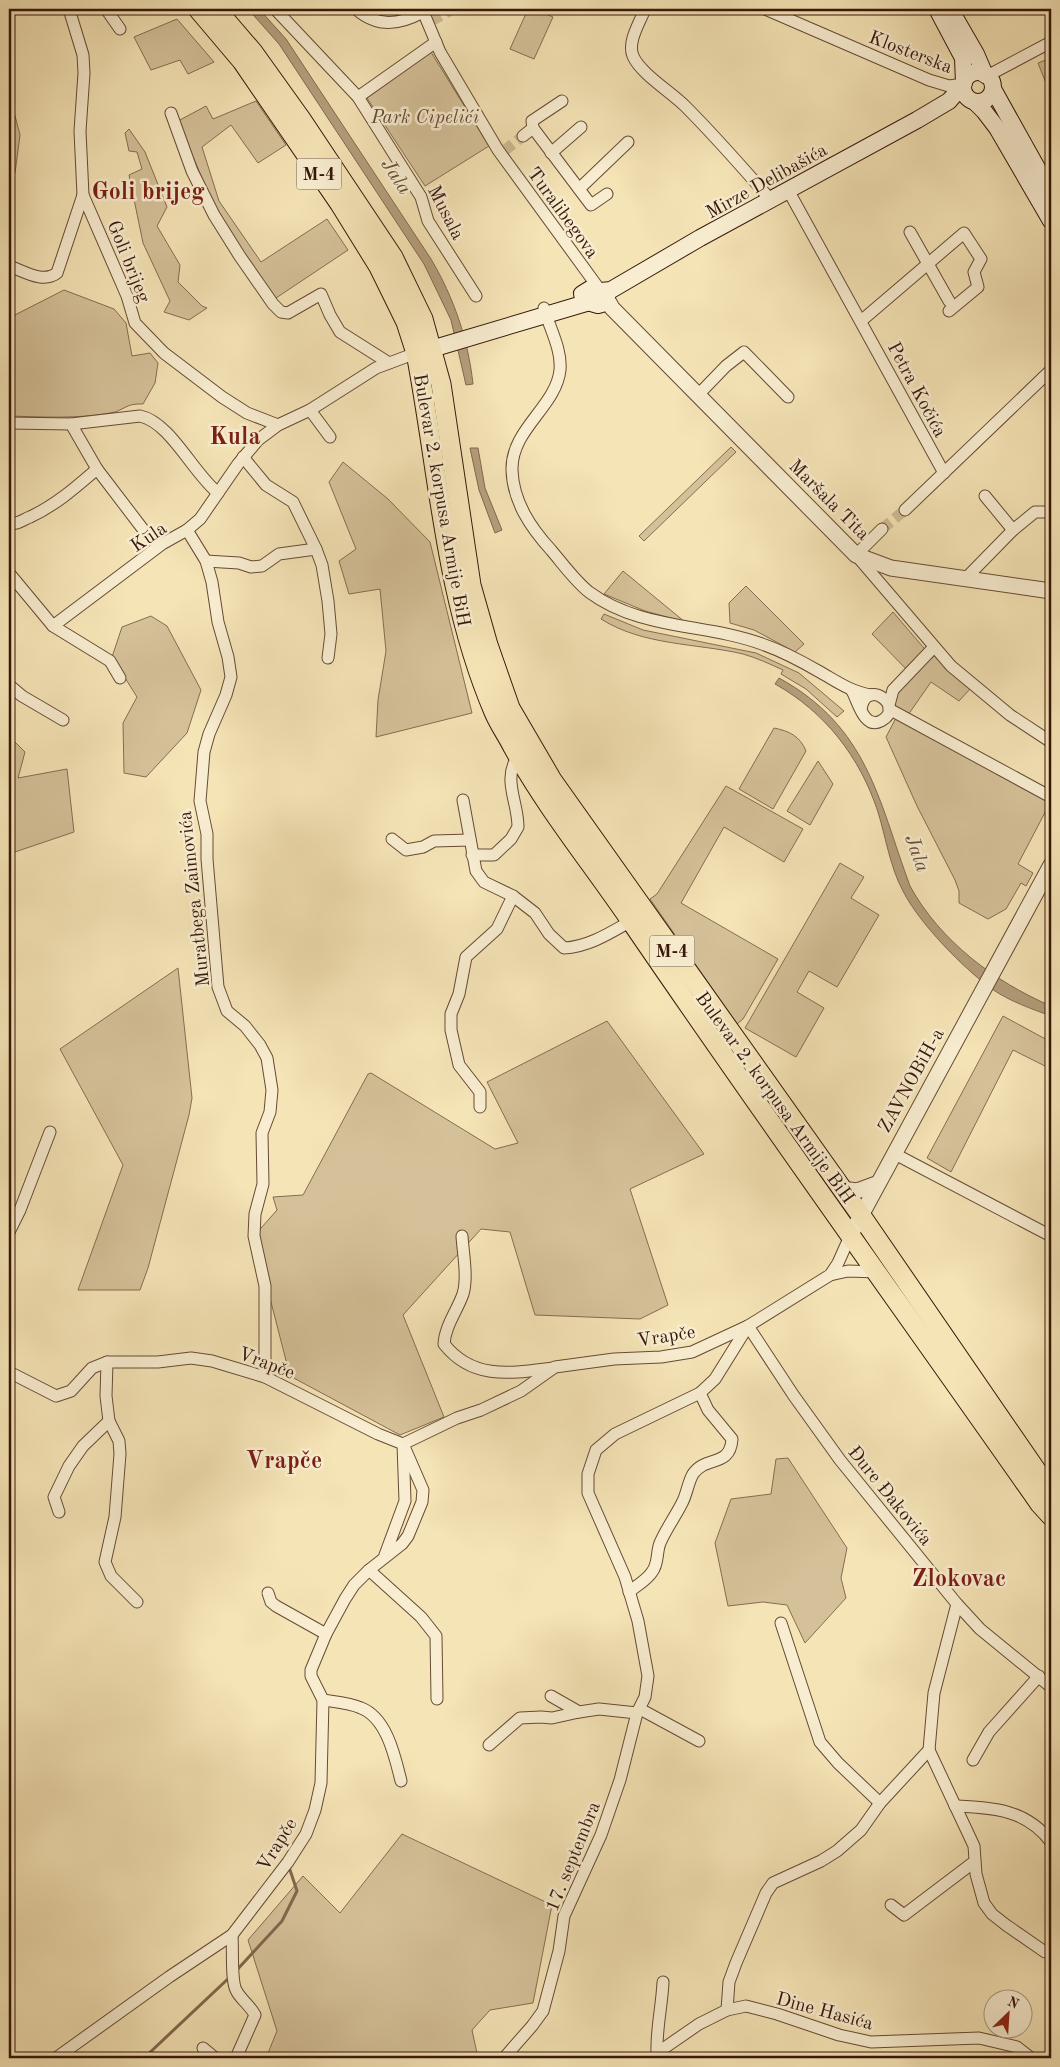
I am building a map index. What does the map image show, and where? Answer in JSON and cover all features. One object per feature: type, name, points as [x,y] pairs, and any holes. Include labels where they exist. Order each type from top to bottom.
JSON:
[{"type":"main road","name":"M-4","points":[[198,9],[242,60],[340,204],[379,267],[419,349]]},
{"type":"main road","name":"M-4","points":[[216,9],[253,52],[301,119],[393,257],[423,319],[419,349]]},
{"type":"main road","points":[[937,9],[963,58],[964,93],[984,110],[997,128],[1051,221]]},
{"type":"main road","points":[[950,9],[992,79],[1051,193]]},
{"type":"main road","points":[[964,84],[972,74],[992,79]]},
{"type":"main road","points":[[974,102],[985,101],[992,94],[992,79]]},
{"type":"main road","name":"Mirze Delibašića","points":[[419,349],[595,296],[949,101],[964,84]]},
{"type":"main road","name":"Mirze Delibašića","points":[[949,101],[974,102]]},
{"type":"main road","name":"Bulevar 2. korpusa Armije BiH","points":[[419,349],[455,586],[472,653],[495,714],[536,788],[631,921],[759,1107],[851,1234],[1040,1504],[1051,1516]]},
{"type":"main road","name":"Bulevar 2. korpusa Armije BiH","points":[[419,349],[441,384],[471,585],[488,645],[510,708],[552,780],[860,1214],[1051,1492]]},
{"type":"street","name":"Goli brijeg","points":[[69,9],[83,55],[84,73],[80,131],[83,194],[127,296],[135,323],[164,353],[222,396],[247,413],[278,425]]},
{"type":"street","points":[[106,9],[120,29]]},
{"type":"street","name":"Musala","points":[[275,9],[358,97],[421,197],[428,221],[476,296]]},
{"type":"street","points":[[356,9],[366,16],[392,23],[400,23],[426,16]]},
{"type":"street","points":[[645,9],[633,37],[632,56],[639,66],[672,94],[714,135],[770,199]]},
{"type":"street","name":"Klosterska","points":[[765,9],[928,80],[949,86],[964,84]]},
{"type":"street","name":"Turalibegova","points":[[426,16],[436,42],[502,152],[595,296]]},
{"type":"street","points":[[358,97],[436,42]]},
{"type":"street","points":[[992,79],[1051,42]]},
{"type":"street","points":[[523,136],[533,128],[532,121],[562,101]]},
{"type":"street","points":[[171,113],[192,171],[214,215],[273,304],[281,312],[288,313],[320,294],[340,332],[389,363]]},
{"type":"street","name":"Turalibegova","points":[[551,153],[581,127]]},
{"type":"street","name":"Turalibegova","points":[[533,128],[591,205],[607,194]]},
{"type":"street","name":"Turalibegova","points":[[579,189],[628,142]]},
{"type":"street","name":"Petra Kočića","points":[[788,190],[944,473]]},
{"type":"street","points":[[9,266],[44,279],[57,273],[83,194]]},
{"type":"street","points":[[861,321],[928,264],[964,233],[982,259],[974,272],[978,287],[949,306],[928,264],[910,232]]},
{"type":"street","name":"Maršala Tita","points":[[595,296],[698,395],[856,555],[891,568],[1051,591]]},
{"type":"street","points":[[545,311],[559,357],[560,369],[558,380],[554,389],[523,433],[512,459],[512,472],[520,505],[533,531],[585,588],[607,602],[648,619],[733,636],[761,644],[791,656],[852,691],[884,698],[889,707],[1051,797]]},
{"type":"street","name":"Kula","points":[[53,626],[162,544],[200,519],[243,457],[258,440],[278,425],[310,410],[376,368],[419,349]]},
{"type":"street","points":[[698,395],[726,366],[744,352],[788,397]]},
{"type":"street","points":[[905,510],[1051,370]]},
{"type":"street","points":[[310,410],[330,437]]},
{"type":"street","points":[[9,423],[71,424],[140,416],[149,418],[169,434],[209,486],[218,493]]},
{"type":"street","points":[[71,424],[98,469],[142,528]]},
{"type":"street","points":[[243,457],[266,485],[293,502],[316,549],[322,565],[328,601],[331,634],[328,658]]},
{"type":"street","points":[[9,523],[18,524],[43,512],[61,500],[98,469]]},
{"type":"street","points":[[985,496],[1013,530]]},
{"type":"street","points":[[966,578],[1013,530],[1035,512],[1051,512]]},
{"type":"street","points":[[882,529],[856,555],[951,666],[1010,715],[1051,742]]},
{"type":"street","name":"Muratbega Zaimovića","points":[[186,530],[206,561],[231,677],[226,696],[207,743],[200,800],[207,834],[207,859],[218,986],[227,1011],[245,1026],[260,1045],[267,1058],[272,1090],[270,1112],[262,1132],[263,1184],[256,1214],[254,1236],[265,1286],[265,1377]]},
{"type":"street","points":[[206,561],[239,563],[252,567],[262,566],[279,554],[316,549]]},
{"type":"street","points":[[9,573],[53,626],[110,661],[120,678]]},
{"type":"street","points":[[862,710],[864,701],[873,695],[893,690],[934,647]]},
{"type":"street","points":[[9,685],[22,696],[63,720]]},
{"type":"street","points":[[852,691],[865,718],[878,722],[886,718],[893,690]]},
{"type":"street","points":[[472,855],[494,855],[511,839],[518,827],[511,786],[512,766],[518,756]]},
{"type":"street","points":[[463,800],[476,872],[484,882],[513,896],[535,913],[549,934],[564,948],[576,948],[586,944],[631,921]]},
{"type":"street","points":[[392,839],[406,850],[423,847],[434,841],[470,840]]},
{"type":"street","name":"ZAVNOBiH-a","points":[[876,1184],[1051,865]]},
{"type":"street","points":[[480,1107],[480,1092],[459,1065],[451,1030],[451,1014],[459,994],[466,957],[497,929],[513,896]]},
{"type":"street","points":[[9,1232],[20,1210],[50,1132]]},
{"type":"street","points":[[893,1154],[1051,1236]]},
{"type":"street","points":[[842,1189],[857,1191],[876,1184]]},
{"type":"street","points":[[851,1234],[876,1184]]},
{"type":"street","name":"17. septembra","points":[[504,2058],[544,2011],[559,1951],[564,1916],[601,1835],[645,1697],[648,1676],[638,1621],[625,1577],[588,1493],[588,1474],[596,1450],[615,1434],[700,1393],[715,1379],[748,1326],[830,1275],[838,1263],[851,1234]]},
{"type":"street","name":"Vrapče","points":[[462,1236],[464,1292],[445,1332],[444,1344],[452,1354],[483,1370],[504,1374],[614,1358],[661,1357],[692,1352],[748,1326]]},
{"type":"street","points":[[830,1275],[848,1271],[877,1272]]},
{"type":"street","name":"Đure Đakovića","points":[[748,1326],[794,1396],[840,1460],[957,1604],[980,1629],[1040,1676],[1051,1687]]},
{"type":"street","name":"Vrapče","points":[[56,2058],[232,1935],[288,1862],[306,1834],[315,1810],[321,1783],[323,1700],[311,1676],[311,1670],[326,1634],[344,1599],[354,1585],[385,1556],[402,1544],[408,1536],[422,1502],[423,1490],[403,1444],[378,1434],[265,1377],[212,1361],[191,1358],[158,1362],[107,1362]]},
{"type":"street","points":[[9,1372],[56,1396],[71,1391],[92,1368],[107,1362],[106,1396],[109,1421],[119,1441],[120,1454],[115,1517],[105,1562],[111,1576],[137,1602]]},
{"type":"street","name":"Vrapče","points":[[403,1444],[456,1418],[481,1410],[521,1391],[555,1367]]},
{"type":"street","points":[[628,1592],[651,1573],[658,1561],[659,1546],[668,1525],[683,1502],[694,1474],[708,1463],[728,1455],[732,1449],[732,1439],[708,1410],[700,1393]]},
{"type":"street","points":[[59,1512],[54,1497],[69,1466],[82,1446],[109,1421]]},
{"type":"street","name":"Vrapče","points":[[385,1556],[405,1501],[403,1444]]},
{"type":"street","points":[[369,1570],[420,1618],[436,1636],[437,1699]]},
{"type":"street","points":[[268,1593],[271,1602],[276,1606],[326,1634]]},
{"type":"street","points":[[957,1604],[934,1693],[929,1750],[974,1846],[974,1862],[979,1889],[984,1903],[992,1914],[1045,1952]]},
{"type":"street","points":[[781,1623],[820,1742],[838,1763],[880,1803]]},
{"type":"street","points":[[973,1760],[989,1732],[1040,1676]]},
{"type":"street","points":[[551,1696],[579,1712]]},
{"type":"street","points":[[323,1700],[363,1708],[380,1723],[402,1780]]},
{"type":"street","points":[[489,1745],[520,1718],[552,1718],[599,1709],[639,1711],[699,1741]]},
{"type":"street","points":[[655,2056],[699,2024],[726,2010],[729,1982],[736,1963],[766,1893],[773,1883],[821,1861],[837,1851],[860,1830],[880,1803],[929,1750]]},
{"type":"street","points":[[955,1806],[1003,1810],[1017,1814],[1041,1829],[1051,1842]]},
{"type":"street","points":[[891,1905],[904,1915],[974,1862]]},
{"type":"street","points":[[232,1935],[233,1982],[236,1992],[250,2005],[255,2015],[236,2058]]},
{"type":"street","points":[[655,2056],[663,1982]]},
{"type":"street","name":"Dine Hasića","points":[[726,2010],[746,2006],[777,2014],[838,2035],[871,2042],[979,2038],[1017,2047],[1031,2058]]},
{"type":"street","points":[[203,2048],[215,2058]]},
{"type":"green space","points":[[528,9],[534,9],[553,17],[534,59],[510,49]]},
{"type":"green space","points":[[177,19],[214,62],[188,74],[180,60],[151,70],[134,37]]},
{"type":"green space","name":"Park Cipelići","points":[[431,52],[489,146],[425,186],[367,98]]},
{"type":"green space","points":[[1051,58],[1051,96],[1038,63]]},
{"type":"green space","points":[[9,93],[20,135],[15,173],[9,175]]},
{"type":"green space","points":[[256,101],[286,145],[258,163],[231,125],[202,147],[219,201],[261,262],[327,219],[348,250],[273,300],[215,209],[178,121],[206,106],[213,119]]},
{"type":"green space","points":[[129,129],[145,152],[167,207],[157,226],[180,265],[178,282],[202,306],[207,308],[189,320],[164,312],[170,301],[143,243],[129,175],[142,169],[137,152],[129,151],[125,133]]},
{"type":"green space","points":[[64,290],[114,309],[126,323],[132,356],[150,353],[158,363],[155,383],[143,404],[128,406],[110,413],[85,416],[9,416],[9,318]]},
{"type":"green space","points":[[731,447],[736,452],[644,541],[639,536]]},
{"type":"green space","points":[[343,462],[388,499],[430,542],[472,713],[376,737],[378,700],[386,651],[380,589],[349,594],[339,561],[356,549],[329,482]]},
{"type":"green space","points":[[623,571],[685,622],[645,611],[604,594]]},
{"type":"green space","points":[[746,586],[804,644],[795,652],[754,630],[730,623],[729,603]]},
{"type":"green space","points":[[893,612],[929,654],[910,673],[872,634]]},
{"type":"green space","points":[[604,614],[643,630],[756,653],[799,673],[844,711],[837,717],[806,689],[781,674],[783,670],[763,661],[725,650],[652,639],[635,634],[601,619]]},
{"type":"green space","points":[[151,616],[167,626],[201,690],[187,733],[146,777],[124,773],[123,723],[137,697],[112,657],[122,627]]},
{"type":"green space","points":[[934,655],[970,689],[959,701],[931,682],[908,715],[894,705],[898,692]]},
{"type":"green space","points":[[896,718],[1051,801],[1018,864],[1033,873],[1026,886],[1021,883],[1006,909],[988,919],[959,903],[959,891],[955,880],[917,806],[886,737]]},
{"type":"green space","points":[[774,728],[793,735],[801,741],[806,751],[773,809],[739,789]]},
{"type":"green space","points":[[9,736],[25,752],[18,778],[67,769],[74,832],[9,854]]},
{"type":"green space","points":[[818,761],[833,784],[810,825],[787,811]]},
{"type":"green space","points":[[726,786],[803,829],[784,862],[724,827],[681,903],[778,959],[743,1019],[737,1024],[650,899],[657,894]]},
{"type":"green space","points":[[840,863],[864,877],[851,898],[879,915],[837,987],[809,971],[797,992],[824,1008],[796,1057],[745,1028]]},
{"type":"green space","points":[[178,968],[192,1098],[148,1268],[140,1290],[78,1290],[123,1165],[60,1049]]},
{"type":"green space","points":[[1003,1016],[1051,1042],[1051,1069],[1013,1050],[951,1172],[927,1158]]},
{"type":"green space","points":[[607,1021],[704,1154],[630,1189],[668,1305],[640,1319],[535,1315],[510,1232],[481,1229],[403,1315],[444,1417],[400,1435],[290,1376],[254,1236],[277,1210],[273,1197],[303,1195],[368,1074],[371,1073],[495,1149],[518,1143],[487,1082]]},
{"type":"green space","points":[[788,1458],[847,1548],[841,1578],[846,1598],[805,1643],[787,1605],[763,1602],[728,1606],[715,1543],[731,1499],[771,1494],[776,1459]]},
{"type":"green space","points":[[402,1834],[552,1905],[533,2003],[490,2010],[472,2030],[478,2058],[266,2058],[277,2031],[248,1940],[303,1876],[340,1913]]},
{"type":"shaded area","points":[[248,9],[259,9],[286,39],[431,259],[447,289],[459,319],[468,351],[473,384],[466,385],[451,320],[424,264],[279,44]]},
{"type":"shaded area","points":[[470,448],[478,448],[485,488],[502,530],[495,533],[479,490]]},
{"type":"shaded area","points":[[779,678],[809,697],[833,719],[851,742],[866,768],[878,795],[910,886],[922,906],[937,925],[971,958],[990,972],[1010,985],[1051,1006],[1051,1016],[1028,1008],[992,989],[955,957],[931,931],[910,904],[903,891],[891,862],[878,812],[851,755],[825,722],[793,695],[775,684]]},
{"type":"waterway","points":[[235,1972],[282,1921],[297,1891],[289,1867]]},
{"type":"waterway","points":[[144,2058],[231,1976]]},
{"type":"tunnel","points":[[431,21],[453,9]]},
{"type":"tunnel","points":[[504,151],[523,136]]},
{"type":"tunnel","points":[[882,529],[905,510]]},
{"type":"district","name":"Goli brijeg","points":[[148,191]]},
{"type":"district","name":"Kula","points":[[235,436]]},
{"type":"district","name":"Vrapče","points":[[284,1460]]},
{"type":"district","name":"Zlokovac","points":[[959,1578]]},
{"type":"water label","name":"Jala","points":[[397,176]]},
{"type":"water label","name":"Jala","points":[[918,853]]}]
